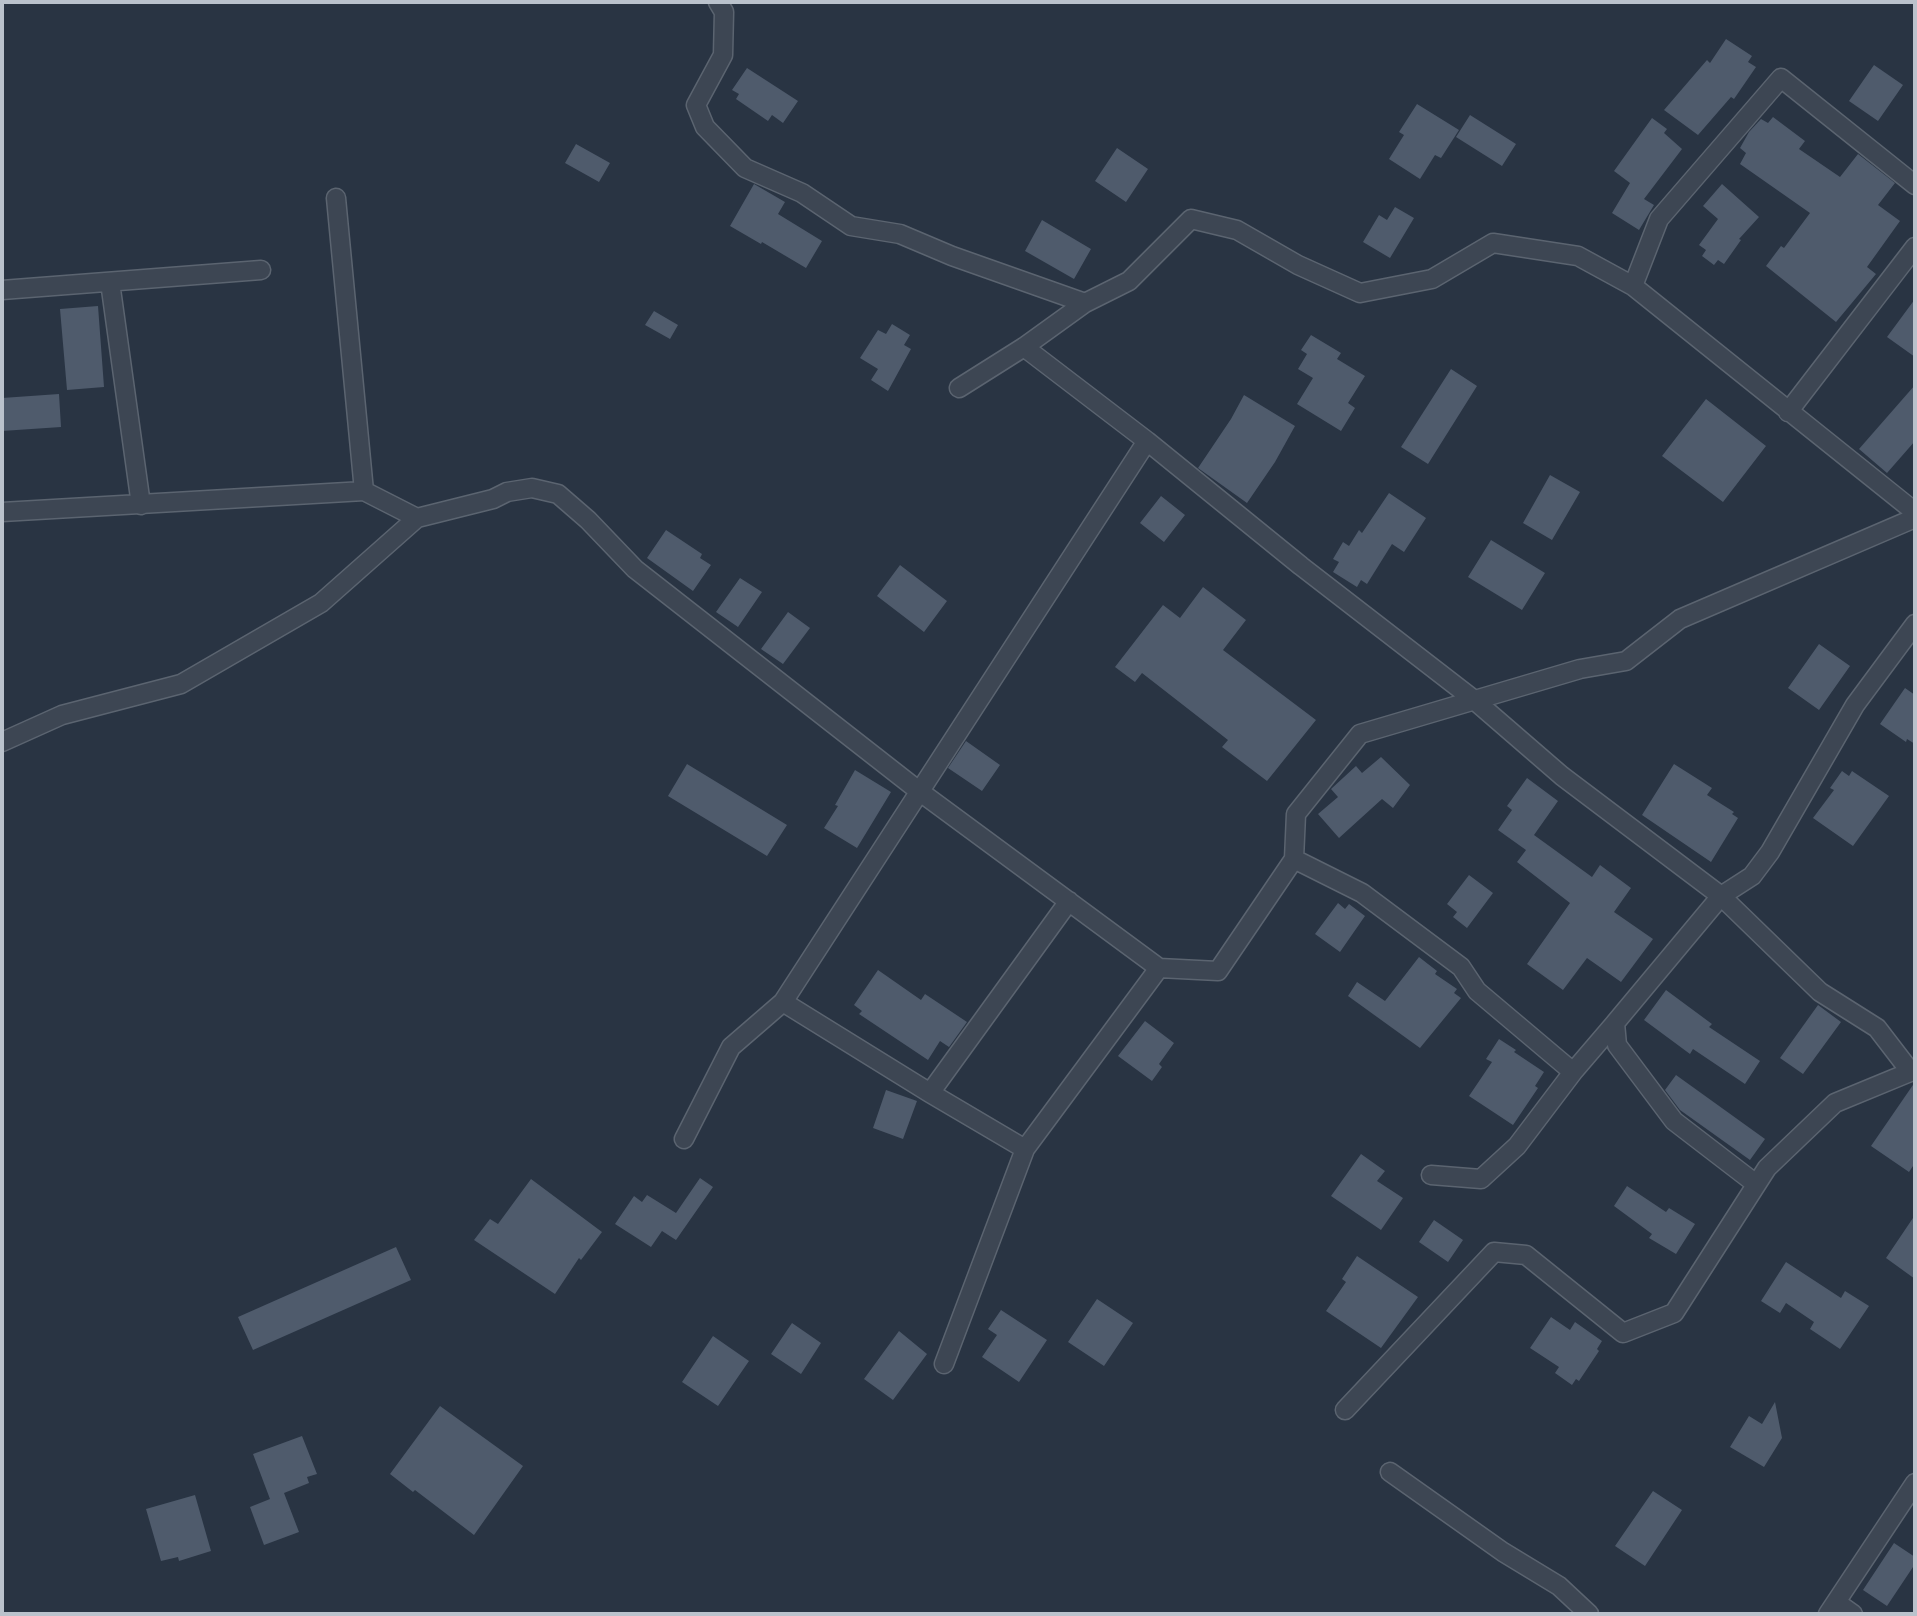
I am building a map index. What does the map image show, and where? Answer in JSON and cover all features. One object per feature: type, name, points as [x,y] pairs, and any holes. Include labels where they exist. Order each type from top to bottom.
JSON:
[{"type":"street","points":[[718,2],[724,12],[723,55],[696,105],[705,127],[745,168],[802,193],[851,226],[900,234],[952,256],[1085,303]]},
{"type":"street","points":[[1633,286],[1659,219],[1781,78],[1915,185]]},
{"type":"street","points":[[337,198],[364,491]]},
{"type":"street","points":[[959,388],[1024,347],[1085,303],[1129,281],[1191,219],[1237,230],[1298,265],[1360,293],[1432,279],[1493,243],[1578,256],[1633,286],[1915,512]]},
{"type":"street","points":[[1788,412],[1915,247]]},
{"type":"street","points":[[2,290],[261,270]]},
{"type":"street","points":[[110,282],[141,505]]},
{"type":"street","points":[[1024,347],[1473,699],[1562,776],[1721,896],[1820,992],[1877,1028],[1913,1070],[1835,1102],[1767,1168],[1674,1313],[1623,1333],[1526,1255],[1494,1252],[1345,1410]]},
{"type":"street","points":[[684,1139],[731,1047],[783,1002],[1147,441]]},
{"type":"street","points":[[2,742],[62,715],[181,684],[321,603],[417,518],[493,499],[507,492],[532,488],[558,494],[588,520],[635,569],[919,791],[1159,968],[1218,971],[1294,859],[1296,814],[1360,734],[1580,669],[1626,661],[1680,619],[1915,518]]},
{"type":"street","points":[[2,512],[364,491],[417,518]]},
{"type":"street","points":[[1431,1175],[1481,1178],[1517,1146],[1573,1072],[1721,896],[1752,876],[1770,852],[1855,705],[1915,624]]},
{"type":"street","points":[[1294,859],[1362,893],[1461,967],[1477,990],[1573,1072]]},
{"type":"street","points":[[930,1093],[1069,901]]},
{"type":"street","points":[[944,1364],[1025,1149],[1159,968]]},
{"type":"street","points":[[783,1002],[1025,1149]]},
{"type":"street","points":[[1615,1023],[1617,1045],[1674,1121],[1756,1184]]},
{"type":"street","points":[[1390,1472],[1503,1552],[1559,1586],[1589,1614]]},
{"type":"street","points":[[1853,1614],[1832,1608],[1915,1483]]},
{"type":"building","points":[[1726,39],[1752,56],[1748,62],[1756,67],[1734,99],[1731,97],[1698,135],[1664,110],[1707,60],[1710,63]]},
{"type":"building","points":[[1874,65],[1903,85],[1878,121],[1849,101]]},
{"type":"building","points":[[747,68],[798,101],[783,123],[772,115],[768,121],[736,99],[739,94],[732,90]]},
{"type":"building","points":[[1417,104],[1459,130],[1441,158],[1435,155],[1420,179],[1389,159],[1404,135],[1399,132]]},
{"type":"building","points":[[1470,115],[1516,144],[1502,166],[1456,137]]},
{"type":"building","points":[[1773,117],[1805,141],[1799,149],[1840,177],[1858,154],[1895,183],[1878,205],[1900,221],[1867,267],[1876,274],[1836,322],[1766,266],[1781,246],[1784,248],[1810,213],[1740,164],[1746,153],[1740,148],[1749,132],[1761,119],[1768,123]]},
{"type":"building","points":[[1652,118],[1667,129],[1664,133],[1682,149],[1644,199],[1654,205],[1639,230],[1612,213],[1630,183],[1614,171]]},
{"type":"building","points":[[576,144],[610,163],[599,182],[565,163]]},
{"type":"building","points":[[1117,148],[1148,169],[1126,202],[1095,181]]},
{"type":"building","points":[[754,184],[785,202],[778,214],[822,241],[806,268],[730,226]]},
{"type":"building","points":[[1722,184],[1759,217],[1739,239],[1741,240],[1724,264],[1718,260],[1714,265],[1702,256],[1706,250],[1699,245],[1718,219],[1703,206]]},
{"type":"building","points":[[1395,207],[1414,218],[1390,258],[1363,242],[1379,215],[1387,220]]},
{"type":"building","points":[[1042,220],[1091,249],[1074,279],[1025,251]]},
{"type":"building","points":[[1915,299],[1915,357],[1887,337]]},
{"type":"building","points":[[98,306],[104,387],[67,390],[60,309]]},
{"type":"building","points":[[654,311],[678,325],[670,339],[645,325]]},
{"type":"building","points":[[892,324],[910,335],[904,345],[911,349],[888,391],[871,380],[878,369],[860,358],[878,330],[886,334]]},
{"type":"building","points":[[1311,335],[1341,353],[1337,359],[1365,376],[1348,403],[1355,408],[1341,431],[1297,404],[1313,378],[1298,369],[1307,354],[1301,350]]},
{"type":"building","points":[[1451,369],[1477,386],[1428,464],[1401,447]]},
{"type":"building","points":[[1915,385],[1915,441],[1887,473],[1859,449]]},
{"type":"building","points":[[59,394],[61,427],[2,431],[2,398]]},
{"type":"building","points":[[1244,395],[1295,426],[1247,503],[1198,468]]},
{"type":"building","points":[[1706,399],[1766,446],[1723,502],[1662,456]]},
{"type":"building","points":[[1550,475],[1580,492],[1552,540],[1523,523]]},
{"type":"building","points":[[1389,493],[1426,518],[1404,552],[1392,544],[1367,584],[1361,580],[1357,587],[1333,572],[1339,562],[1333,559],[1343,542],[1349,546],[1359,530],[1362,533]]},
{"type":"building","points":[[1161,496],[1185,515],[1164,542],[1140,523]]},
{"type":"building","points":[[666,530],[702,554],[700,558],[711,565],[693,591],[647,558]]},
{"type":"building","points":[[1491,540],[1545,573],[1522,610],[1468,577]]},
{"type":"building","points":[[900,565],[947,601],[924,632],[877,596]]},
{"type":"building","points":[[740,578],[762,592],[738,627],[716,612]]},
{"type":"building","points":[[1203,587],[1246,620],[1223,650],[1316,720],[1267,781],[1222,747],[1228,740],[1142,673],[1135,682],[1115,667],[1163,605],[1180,618]]},
{"type":"building","points":[[788,612],[810,628],[783,664],[761,649]]},
{"type":"building","points":[[1819,644],[1850,666],[1819,710],[1788,688]]},
{"type":"building","points":[[1905,688],[1915,695],[1915,744],[1907,739],[1906,742],[1880,724]]},
{"type":"building","points":[[966,741],[1000,765],[982,791],[948,768]]},
{"type":"building","points":[[1381,757],[1410,785],[1393,808],[1382,799],[1339,838],[1318,814],[1338,797],[1331,789],[1356,766],[1362,773]]},
{"type":"building","points":[[687,764],[787,825],[767,856],[668,796]]},
{"type":"building","points":[[1674,764],[1712,788],[1707,795],[1734,812],[1732,814],[1738,818],[1711,862],[1642,815]]},
{"type":"building","points":[[855,770],[891,792],[857,848],[824,828]]},
{"type":"building","points":[[1842,771],[1849,776],[1852,771],[1889,796],[1853,846],[1813,818],[1834,790],[1830,788]]},
{"type":"building","points":[[1527,778],[1558,801],[1534,835],[1592,877],[1600,865],[1631,888],[1614,912],[1653,939],[1621,982],[1587,958],[1563,990],[1527,964],[1570,903],[1517,862],[1526,850],[1498,830],[1512,810],[1507,806]]},
{"type":"building","points":[[1469,875],[1493,893],[1467,928],[1453,917],[1457,912],[1447,904]]},
{"type":"building","points":[[1338,903],[1345,909],[1349,904],[1365,916],[1340,952],[1315,934]]},
{"type":"building","points":[[1419,957],[1437,971],[1435,974],[1457,989],[1454,993],[1461,998],[1420,1048],[1348,996],[1357,982],[1385,1001]]},
{"type":"building","points":[[878,970],[921,1000],[925,994],[967,1022],[949,1047],[940,1041],[928,1060],[859,1014],[862,1011],[854,1005]]},
{"type":"building","points":[[1666,990],[1712,1024],[1709,1027],[1760,1061],[1745,1084],[1693,1049],[1690,1054],[1644,1020]]},
{"type":"building","points":[[1818,1005],[1841,1022],[1803,1074],[1780,1058]]},
{"type":"building","points":[[1145,1021],[1174,1043],[1159,1064],[1162,1067],[1152,1081],[1118,1056]]},
{"type":"building","points":[[1499,1039],[1544,1072],[1535,1086],[1538,1088],[1513,1125],[1469,1096],[1492,1062],[1486,1059]]},
{"type":"building","points":[[1676,1075],[1765,1139],[1750,1160],[1680,1110],[1665,1090]]},
{"type":"building","points":[[1915,1082],[1915,1163],[1909,1172],[1871,1146]]},
{"type":"building","points":[[886,1090],[917,1101],[903,1139],[873,1128]]},
{"type":"building","points":[[1361,1154],[1385,1171],[1377,1181],[1403,1198],[1381,1230],[1331,1196]]},
{"type":"building","points":[[700,1178],[713,1187],[676,1240],[662,1231],[651,1247],[615,1224],[634,1196],[642,1202],[647,1195],[676,1213]]},
{"type":"building","points":[[531,1179],[602,1232],[581,1260],[579,1258],[555,1294],[474,1240],[490,1219],[498,1224]]},
{"type":"building","points":[[1627,1186],[1666,1212],[1669,1208],[1695,1224],[1676,1254],[1649,1238],[1652,1234],[1614,1206]]},
{"type":"building","points":[[1915,1215],[1915,1279],[1886,1258]]},
{"type":"building","points":[[1434,1220],[1463,1240],[1448,1262],[1419,1242]]},
{"type":"building","points":[[396,1247],[411,1280],[253,1350],[238,1317]]},
{"type":"building","points":[[1357,1256],[1418,1297],[1381,1348],[1326,1311],[1346,1282],[1342,1279]]},
{"type":"building","points":[[1786,1262],[1841,1298],[1845,1291],[1869,1306],[1840,1349],[1810,1329],[1814,1322],[1786,1303],[1780,1313],[1761,1301]]},
{"type":"building","points":[[1097,1299],[1133,1323],[1104,1366],[1068,1342]]},
{"type":"building","points":[[1001,1310],[1047,1340],[1019,1382],[982,1357],[997,1335],[988,1329]]},
{"type":"building","points":[[1551,1317],[1570,1330],[1575,1322],[1602,1341],[1597,1349],[1599,1351],[1579,1381],[1576,1379],[1572,1385],[1555,1373],[1559,1367],[1530,1348]]},
{"type":"building","points":[[792,1323],[821,1343],[801,1374],[771,1354]]},
{"type":"building","points":[[899,1331],[927,1354],[893,1400],[864,1379]]},
{"type":"building","points":[[713,1336],[749,1361],[718,1406],[682,1382]]},
{"type":"building","points":[[1775,1402],[1782,1438],[1764,1467],[1730,1447],[1749,1416],[1762,1424]]},
{"type":"building","points":[[440,1406],[523,1466],[474,1535],[390,1474]]},
{"type":"building","points":[[302,1436],[317,1474],[307,1477],[309,1483],[284,1493],[299,1532],[264,1545],[250,1507],[270,1499],[253,1454]]},
{"type":"building","points":[[1653,1491],[1682,1510],[1645,1566],[1615,1546]]},
{"type":"building","points":[[195,1495],[211,1551],[179,1561],[178,1557],[161,1561],[146,1509]]},
{"type":"building","points":[[1894,1543],[1915,1557],[1915,1564],[1887,1606],[1863,1590]]}]
